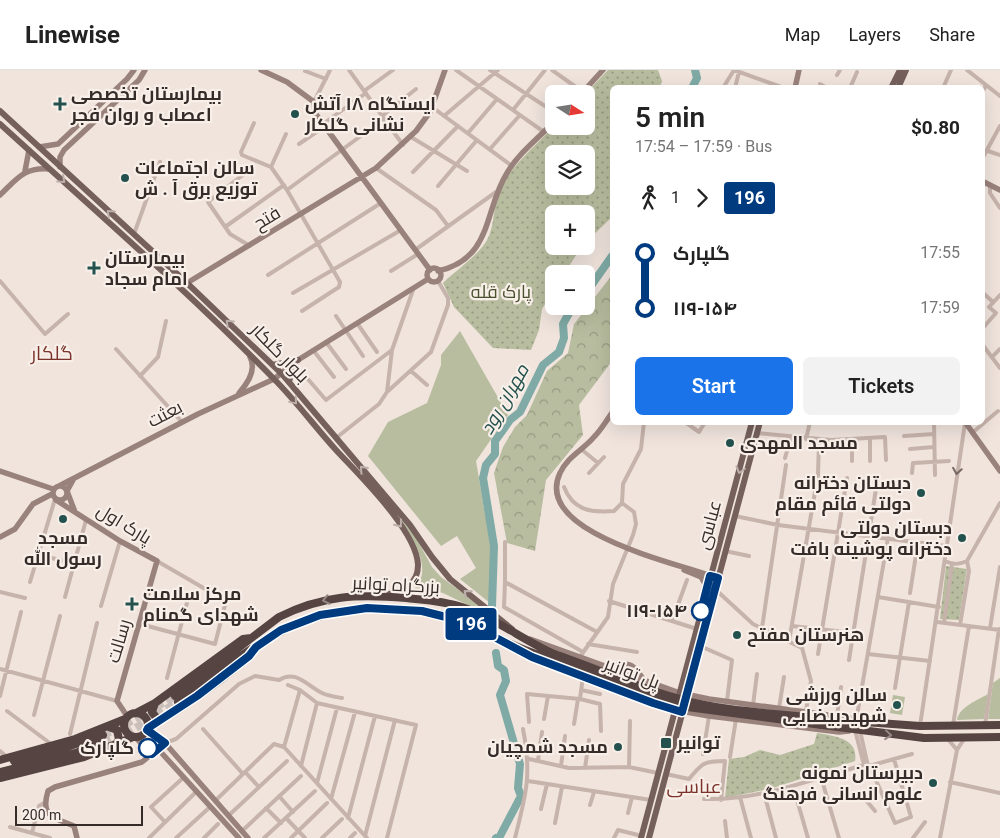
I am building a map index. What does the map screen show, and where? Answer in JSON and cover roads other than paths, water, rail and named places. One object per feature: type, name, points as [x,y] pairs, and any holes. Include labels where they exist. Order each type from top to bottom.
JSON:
[{"type":"highway","name":"بزرگراه توانیر","points":[[355,595],[438,601],[463,607],[518,635],[553,657],[514,645],[466,622],[448,616],[422,611],[367,608],[320,615],[281,630],[176,699],[279,617],[298,607],[323,600],[355,595]]},
{"type":"highway","points":[[0,760],[109,727],[155,703],[243,639],[251,638]]},
{"type":"highway","points":[[0,778],[84,757],[143,735],[147,729],[164,720],[249,656],[256,647]]},
{"type":"highway","name":"پل توانیر","points":[[553,657],[682,700],[823,722]]},
{"type":"highway","points":[[155,703],[152,707],[154,717],[164,720]]},
{"type":"highway","points":[[136,712],[146,717],[147,729]]},
{"type":"highway","points":[[126,717],[125,729],[134,737]]},
{"type":"highway","name":"بزرگراه توانیر","points":[[823,722],[856,721],[920,726],[1000,725]]},
{"type":"highway","name":"بزرگراه توانیر","points":[[823,722],[896,736],[999,737]]},
{"type":"highway","points":[[999,737],[996,729],[1000,725]]},
{"type":"highway","points":[[109,727],[118,730],[120,739],[117,744]]},
{"type":"highway","points":[[0,765],[103,739],[76,753],[0,772]]},
{"type":"main road","points":[[893,85],[900,70]]},
{"type":"main road","points":[[899,85],[906,70]]},
{"type":"main road","name":"بلوار گلکار","points":[[0,111],[187,283],[282,374],[450,579],[479,604],[501,619],[518,635]]},
{"type":"main road","name":"بلوار گلکار","points":[[0,124],[250,355],[379,492],[406,532],[418,563],[417,576],[412,584],[403,590],[382,596]]},
{"type":"main road","points":[[273,365],[295,363],[289,382]]},
{"type":"main road","name":"عباسى","points":[[649,838],[662,774],[679,711],[710,576],[751,425]]},
{"type":"main road","name":"عباسى","points":[[683,694],[700,646],[759,425]]},
{"type":"main road","name":"عباسى","points":[[641,837],[651,800],[662,774]]},
{"type":"street","points":[[39,147],[58,144],[127,79],[134,70]]},
{"type":"street","points":[[60,167],[60,157],[64,150],[139,80],[145,70]]},
{"type":"street","points":[[261,70],[287,82],[314,102]]},
{"type":"street","points":[[330,70],[314,102],[315,113],[430,270],[438,271],[448,269],[462,260],[473,251],[484,237],[496,192],[512,166],[544,132],[456,70]]},
{"type":"street","points":[[349,70],[403,145]]},
{"type":"street","points":[[299,144],[393,70]]},
{"type":"street","name":"فتح","points":[[187,283],[363,178],[376,168],[403,145],[432,107],[445,70]]},
{"type":"street","points":[[490,70],[497,72],[545,106]]},
{"type":"street","points":[[513,110],[528,94],[545,70]]},
{"type":"street","points":[[552,70],[572,85]]},
{"type":"street","points":[[589,85],[603,70]]},
{"type":"street","points":[[725,85],[734,70],[776,85]]},
{"type":"street","points":[[796,85],[799,70]]},
{"type":"street","points":[[944,85],[952,70]]},
{"type":"street","points":[[967,70],[1000,96]]},
{"type":"street","points":[[304,71],[326,79]]},
{"type":"street","points":[[444,116],[497,72]]},
{"type":"street","points":[[736,85],[740,72]]},
{"type":"street","points":[[851,85],[857,72]]},
{"type":"street","points":[[287,190],[343,150],[416,89]]},
{"type":"street","points":[[468,133],[497,99]]},
{"type":"street","points":[[432,107],[512,166]]},
{"type":"street","points":[[490,149],[520,115]]},
{"type":"street","points":[[254,123],[241,152],[242,155],[271,167],[284,185],[300,216],[340,282],[339,287],[302,310]]},
{"type":"street","points":[[413,172],[458,126]]},
{"type":"street","points":[[985,155],[1000,126]]},
{"type":"street","points":[[271,167],[286,134]]},
{"type":"street","points":[[410,137],[467,171]]},
{"type":"street","points":[[438,186],[477,140]]},
{"type":"street","points":[[58,144],[59,149],[64,150]]},
{"type":"street","points":[[25,172],[29,150]]},
{"type":"street","points":[[988,151],[1000,156]]},
{"type":"street","points":[[134,234],[160,162]]},
{"type":"street","points":[[250,246],[236,238],[225,227],[208,202],[253,166]]},
{"type":"street","points":[[0,195],[25,172],[36,168],[49,169]]},
{"type":"street","points":[[376,168],[436,210],[448,226]]},
{"type":"street","points":[[985,182],[1000,190]]},
{"type":"street","points":[[225,227],[284,185]]},
{"type":"street","points":[[990,185],[990,193],[1000,208]]},
{"type":"street","points":[[391,271],[448,226],[496,192]]},
{"type":"street","points":[[268,274],[381,203]]},
{"type":"street","points":[[293,293],[401,230]]},
{"type":"street","points":[[430,270],[427,275],[428,280],[438,281]]},
{"type":"street","points":[[336,438],[379,404],[387,392],[431,352],[444,321],[448,298],[438,281],[440,277],[438,271]]},
{"type":"street","name":"بعثت","points":[[54,496],[59,486],[182,422],[274,379],[313,350],[428,280]]},
{"type":"street","points":[[0,281],[45,334],[68,314]]},
{"type":"street","points":[[387,392],[392,350],[414,288]]},
{"type":"street","points":[[985,295],[993,302]]},
{"type":"street","points":[[985,326],[996,314],[989,307],[1000,295]]},
{"type":"street","points":[[336,316],[363,356]]},
{"type":"street","points":[[140,376],[158,357],[166,321]]},
{"type":"street","points":[[357,323],[376,352]]},
{"type":"street","points":[[326,342],[346,369]]},
{"type":"street","points":[[985,347],[1000,368]]},
{"type":"street","points":[[116,349],[182,422]]},
{"type":"street","points":[[993,356],[1000,349]]},
{"type":"street","points":[[313,350],[334,377]]},
{"type":"street","points":[[295,363],[326,400],[392,350]]},
{"type":"street","points":[[237,396],[247,384],[252,373],[253,363],[250,355]]},
{"type":"street","points":[[411,371],[427,385]]},
{"type":"street","points":[[985,422],[998,410]]},
{"type":"street","points":[[610,416],[594,438],[569,459],[560,473],[557,486],[559,500],[565,511],[578,524],[596,535],[673,564],[718,578]]},
{"type":"street","points":[[564,487],[574,504],[580,508],[614,511],[622,503],[622,484],[641,449],[644,425]]},
{"type":"street","points":[[689,425],[699,432],[703,425]]},
{"type":"street","points":[[806,439],[809,425]]},
{"type":"street","points":[[934,425],[935,475]]},
{"type":"street","points":[[920,726],[937,622],[946,546],[965,425]]},
{"type":"street","points":[[966,425],[999,469]]},
{"type":"street","points":[[972,433],[981,425]]},
{"type":"street","points":[[757,433],[819,440],[885,437],[886,460]]},
{"type":"street","points":[[904,436],[934,434]]},
{"type":"street","points":[[786,458],[791,437]]},
{"type":"street","points":[[870,438],[870,461]]},
{"type":"street","points":[[852,439],[852,461]]},
{"type":"street","points":[[789,641],[818,476],[819,440]]},
{"type":"street","points":[[910,449],[934,447]]},
{"type":"street","points":[[580,449],[598,463]]},
{"type":"street","points":[[589,473],[604,457]]},
{"type":"street","points":[[912,472],[913,463],[948,461]]},
{"type":"street","points":[[762,628],[786,465]]},
{"type":"street","name":"پارک اول","points":[[0,471],[54,496],[86,520],[158,561]]},
{"type":"street","points":[[849,660],[878,476]]},
{"type":"street","points":[[818,654],[840,532],[847,478]]},
{"type":"street","points":[[0,538],[15,529],[33,504],[54,496],[64,500],[73,480]]},
{"type":"street","points":[[59,486],[67,491],[75,512]]},
{"type":"street","points":[[30,582],[54,496]]},
{"type":"street","points":[[505,542],[504,607],[582,655],[608,618],[613,584],[630,548],[636,524],[635,516],[634,512],[622,503]]},
{"type":"street","points":[[945,561],[952,564],[962,564],[967,561],[1000,503]]},
{"type":"street","points":[[734,516],[778,525],[946,546]]},
{"type":"street","points":[[65,597],[86,520]]},
{"type":"street","points":[[856,721],[888,538]]},
{"type":"street","points":[[101,606],[120,541]]},
{"type":"street","points":[[910,593],[918,542]]},
{"type":"street","points":[[725,551],[749,556]]},
{"type":"street","points":[[38,555],[74,564]]},
{"type":"street","points":[[140,624],[215,644],[226,601],[158,561]]},
{"type":"street","name":"رسالت","points":[[117,701],[158,561]]},
{"type":"street","points":[[960,625],[969,571],[967,561]]},
{"type":"street","points":[[673,564],[701,577],[708,587]]},
{"type":"street","points":[[944,623],[952,564]]},
{"type":"street","points":[[990,628],[1000,567]]},
{"type":"street","points":[[672,621],[687,580]]},
{"type":"street","points":[[505,582],[597,632]]},
{"type":"street","points":[[715,589],[753,624],[802,648],[811,681],[806,711]]},
{"type":"street","points":[[0,592],[25,598]]},
{"type":"street","points":[[167,678],[189,595]]},
{"type":"street","points":[[878,598],[938,607]]},
{"type":"street","points":[[609,601],[697,629]]},
{"type":"street","points":[[895,688],[909,602]]},
{"type":"street","points":[[0,696],[21,612]]},
{"type":"street","points":[[34,715],[60,616]]},
{"type":"street","points":[[70,734],[97,622]]},
{"type":"street","points":[[937,622],[1000,630],[985,726]]},
{"type":"street","points":[[792,626],[853,633]]},
{"type":"street","points":[[953,726],[969,626]]},
{"type":"street","name":"بزرگراه توانیر","points":[[518,635],[582,655],[605,666],[683,694],[806,711],[856,721]]},
{"type":"street","points":[[588,644],[637,652]]},
{"type":"street","name":"بزرگراه توانیر","points":[[514,645],[532,657],[679,711],[736,720],[839,732],[857,730]]},
{"type":"street","points":[[700,646],[732,660],[727,701]]},
{"type":"street","points":[[868,654],[930,661]]},
{"type":"street","points":[[605,666],[632,664],[644,680]]},
{"type":"street","points":[[0,669],[117,701],[126,717]]},
{"type":"street","points":[[753,705],[757,674]]},
{"type":"street","points":[[77,838],[74,826],[49,815],[44,804],[48,791],[55,787],[142,762],[165,743],[176,739],[239,684],[256,676],[278,680],[284,676],[295,676],[322,693],[342,698]]},
{"type":"street","points":[[574,724],[582,690],[583,676]]},
{"type":"street","points":[[780,708],[784,677]]},
{"type":"street","points":[[288,684],[300,690],[317,703],[416,725],[387,838]]},
{"type":"street","points":[[653,703],[660,696],[659,686]]},
{"type":"street","points":[[836,716],[841,688]]},
{"type":"street","points":[[284,747],[300,690]]},
{"type":"street","points":[[582,690],[600,694]]},
{"type":"street","points":[[529,722],[527,694],[579,699],[600,704],[601,731]]},
{"type":"street","points":[[544,719],[548,696]]},
{"type":"street","points":[[703,754],[707,716],[703,706],[709,699]]},
{"type":"street","points":[[301,766],[317,703]]},
{"type":"street","points":[[317,783],[337,708]]},
{"type":"street","points":[[7,711],[53,745]]},
{"type":"street","points":[[331,799],[355,712]]},
{"type":"street","points":[[348,818],[375,716]]},
{"type":"street","points":[[366,837],[395,720]]},
{"type":"street","points":[[730,757],[736,720]]},
{"type":"street","points":[[629,767],[630,721]]},
{"type":"street","points":[[147,729],[165,743],[248,838]]},
{"type":"street","points":[[203,729],[259,787]]},
{"type":"street","points":[[515,838],[528,782],[529,759],[523,729]]},
{"type":"street","points":[[857,730],[866,766],[895,822],[911,817],[894,760]]},
{"type":"street","points":[[538,760],[542,732]]},
{"type":"street","points":[[561,766],[565,736]]},
{"type":"street","points":[[134,737],[152,754]]},
{"type":"street","points":[[946,737],[957,750]]},
{"type":"street","points":[[940,838],[957,750],[966,737]]},
{"type":"street","points":[[585,768],[589,740]]},
{"type":"street","points":[[215,801],[274,744],[284,747],[366,837]]},
{"type":"street","points":[[158,749],[236,837]]},
{"type":"street","points":[[0,751],[8,758]]},
{"type":"street","points":[[704,799],[721,800],[764,793],[912,754]]},
{"type":"street","points":[[529,759],[561,766],[585,768],[629,767],[689,780],[701,764],[709,761],[725,761],[721,800]]},
{"type":"street","points":[[228,816],[287,761]]},
{"type":"street","points":[[865,772],[866,766]]},
{"type":"street","points":[[242,831],[301,776]]},
{"type":"street","points":[[165,822],[151,807],[184,777]]},
{"type":"street","points":[[821,777],[839,838]]},
{"type":"street","points":[[528,782],[651,800]]},
{"type":"street","points":[[950,782],[1000,793]]},
{"type":"street","points":[[541,809],[547,784]]},
{"type":"street","points":[[793,786],[808,838]]},
{"type":"street","points":[[555,823],[562,787]]},
{"type":"street","points":[[149,838],[197,791]]},
{"type":"street","points":[[264,838],[315,791]]},
{"type":"street","points":[[590,806],[594,792]]},
{"type":"street","points":[[764,793],[776,838]]},
{"type":"street","points":[[860,793],[875,811]]},
{"type":"street","points":[[279,796],[293,812]]},
{"type":"street","points":[[628,813],[632,797]]},
{"type":"street","points":[[740,797],[751,838]]},
{"type":"street","points":[[291,838],[327,803]]},
{"type":"street","points":[[32,833],[39,806],[44,804]]},
{"type":"street","points":[[179,837],[210,807]]},
{"type":"street","points":[[266,808],[280,823]]},
{"type":"street","points":[[286,818],[305,838]]},
{"type":"street","points":[[322,838],[342,819]]},
{"type":"street","points":[[725,821],[727,838]]},
{"type":"street","points":[[913,838],[925,822]]},
{"type":"street","points":[[204,838],[218,824]]},
{"type":"street","points":[[10,827],[50,838]]},
{"type":"street","points":[[614,838],[618,830],[641,837]]},
{"type":"street","points":[[350,838],[355,833]]},
{"type":"waterway","name":"مهران رود","points":[[694,85],[697,78],[695,70]]},
{"type":"waterway","name":"مهران رود","points":[[595,280],[610,259]]},
{"type":"waterway","name":"مهران رود","points":[[492,606],[494,546],[483,478],[486,465],[495,454],[495,441],[510,420],[520,412],[543,365],[559,352],[564,338],[563,324],[568,315]]},
{"type":"waterway","name":"مهران رود","points":[[496,653],[498,666],[504,670],[506,681],[500,695],[520,764],[518,788],[521,796],[500,836],[496,838]]},
{"type":"tunnel","points":[[103,735],[121,727],[175,696]]},
{"type":"tunnel","points":[[103,742],[126,734],[178,702]]},
{"type":"place","name":"بیمارستان تخصصی اعصاب و روان فجر","points":[[60,104]]},
{"type":"place","name":"ایستگاه ۱۸ آتش نشانی گلکار","points":[[295,114]]},
{"type":"place","name":"سالن اجتماعات توزیع برق آ . ش","points":[[125,178]]},
{"type":"place","name":"بیمارستان امام سجاد","points":[[94,268]]},
{"type":"place","name":"مسجد المهدی","points":[[730,443]]},
{"type":"place","name":"دبستان دخترانه دولتی قائم مقام","points":[[921,493]]},
{"type":"place","name":"مسجد رسول الله","points":[[63,519]]},
{"type":"place","name":"دبستان دولتی دخترانه پوشینه بافت","points":[[962,538]]},
{"type":"place","name":"مرکز سلامت شهدای گمنام","points":[[132,604]]},
{"type":"place","name":"۱۱۹-۱۵۴","points":[[701,611]]},
{"type":"place","name":"هنرستان مفتح","points":[[737,635]]},
{"type":"place","name":"سالن ورزشی شهیدبیضایی","points":[[897,705]]},
{"type":"place","name":"توانیر","points":[[666,743]]},
{"type":"place","name":"مسجد شمچیان","points":[[618,747]]},
{"type":"place","name":"گلپارک","points":[[148,748]]},
{"type":"place","name":"دبیرستان نمونه علوم انسانی فرهنگ","points":[[933,783]]},
{"type":"district","name":"گلکار","points":[[52,353]]},
{"type":"district","name":"عباسی","points":[[694,786]]},
{"type":"park label","name":"پارک قله","points":[[501,292]]}]
